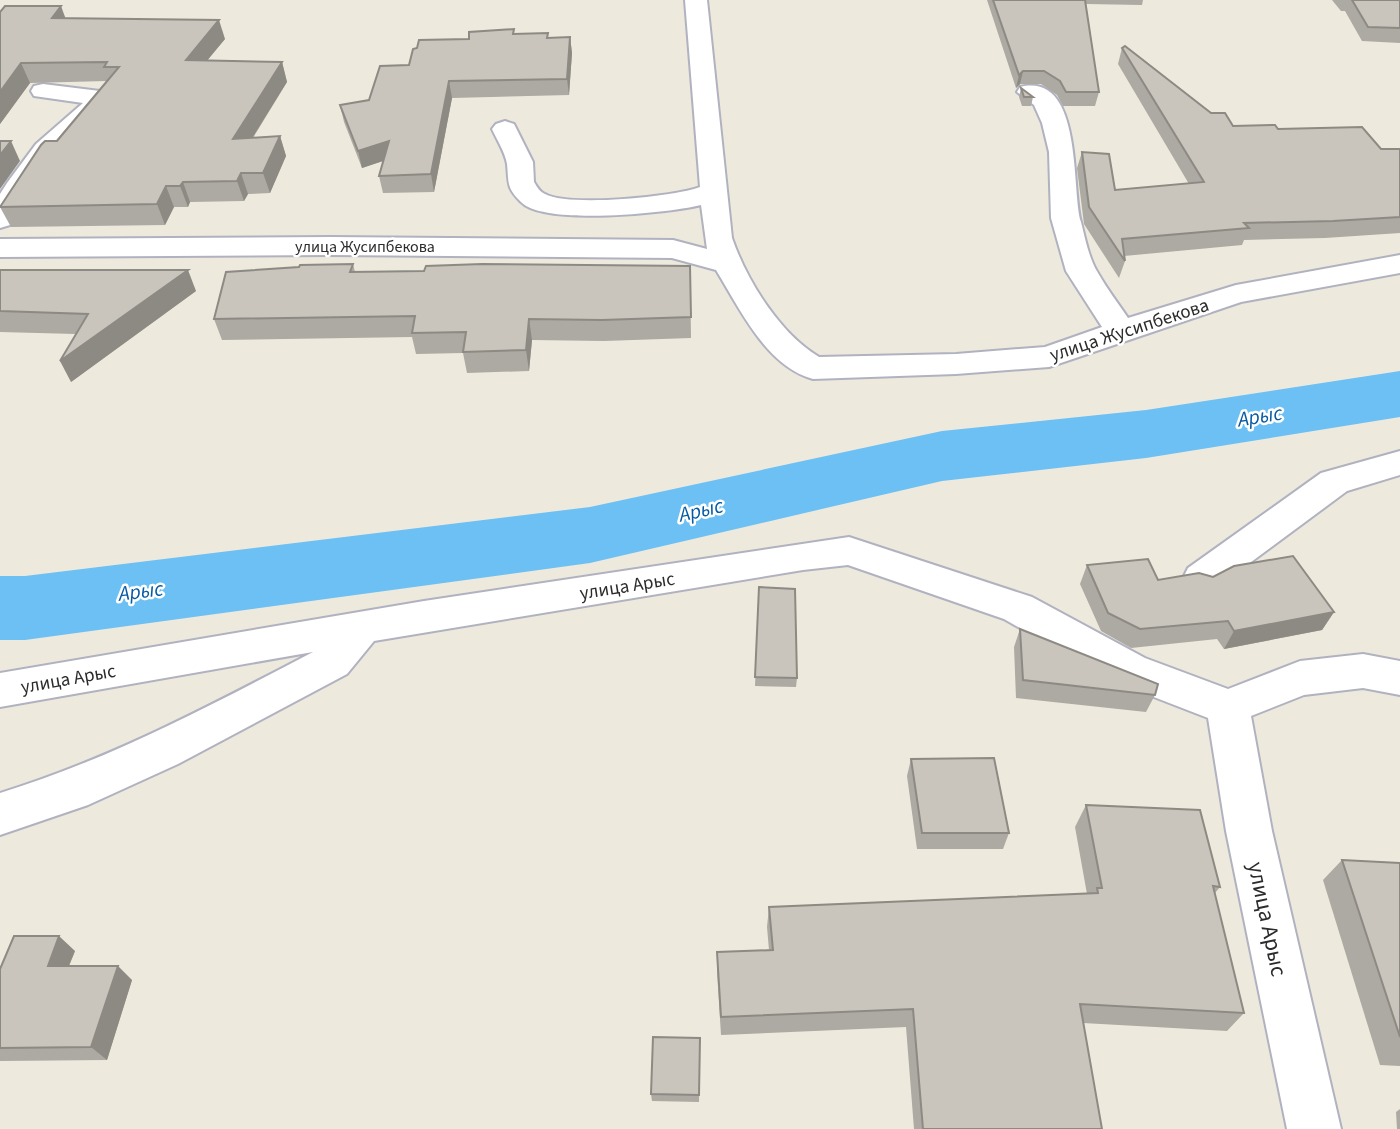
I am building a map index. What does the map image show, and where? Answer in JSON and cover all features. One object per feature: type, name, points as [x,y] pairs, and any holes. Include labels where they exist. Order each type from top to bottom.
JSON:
[{"type":"street","points":[[696,0],[718,233],[728,264]]},
{"type":"street","points":[[0,219],[46,149],[82,120],[96,102],[91,96],[43,91]]},
{"type":"street","points":[[1029,92],[1045,101],[1055,123],[1062,152],[1065,218],[1081,271],[1121,331]]},
{"type":"street","points":[[505,129],[520,162],[520,183],[535,201],[558,205],[619,206],[673,203],[700,198],[715,191]]},
{"type":"street","points":[[673,249],[718,233]]},
{"type":"street","name":"улица Жусипбекова","points":[[0,248],[344,246],[673,249],[728,264],[759,314],[790,354],[813,368],[942,365],[1049,357],[1236,294],[1400,264]]},
{"type":"street","points":[[1202,578],[1334,482],[1400,463]]},
{"type":"street","name":"улица Арыс","points":[[0,690],[362,628],[803,556],[849,551],[1018,608],[1130,670],[1228,707],[1249,831],[1314,1129]]},
{"type":"street","points":[[0,814],[72,791],[162,751],[332,662],[362,628]]},
{"type":"street","points":[[1228,707],[1300,678],[1363,671],[1400,678]]},
{"type":"building","points":[[993,0],[1085,0],[1099,92],[1066,92],[1060,81],[1044,71],[1023,71],[1019,75]]},
{"type":"building","points":[[1352,0],[1400,0],[1400,28],[1368,27]]},
{"type":"building","points":[[5,6],[61,6],[52,18],[219,20],[186,60],[282,62],[233,139],[280,136],[263,173],[241,173],[237,181],[183,182],[180,186],[166,186],[157,204],[0,207],[41,145],[45,141],[57,141],[119,67],[104,67],[107,62],[21,63],[0,92],[0,12]]},
{"type":"building","points":[[514,29],[513,34],[548,33],[547,38],[570,37],[567,79],[449,81],[431,174],[379,176],[389,141],[358,151],[340,105],[369,100],[380,66],[409,65],[413,49],[417,48],[419,40],[469,39],[469,32]]},
{"type":"building","points":[[1125,46],[1211,113],[1225,113],[1233,126],[1275,125],[1278,129],[1362,127],[1381,149],[1400,149],[1400,217],[1244,223],[1249,228],[1122,239],[1125,261],[1089,207],[1082,152],[1109,154],[1115,190],[1204,182],[1122,48]]},
{"type":"building","points":[[1021,88],[1033,97],[1024,97]]},
{"type":"building","points":[[0,141],[11,141],[0,155]]},
{"type":"building","points":[[353,264],[350,272],[424,271],[426,266],[482,264],[690,266],[691,317],[529,319],[526,350],[463,352],[466,332],[412,333],[415,316],[214,319],[226,272],[300,265]]},
{"type":"building","points":[[0,270],[188,270],[60,361],[88,314],[0,311]]},
{"type":"building","points":[[1293,556],[1334,612],[1234,631],[1228,621],[1140,629],[1108,613],[1087,565],[1148,559],[1158,580],[1199,573],[1213,577],[1234,566]]},
{"type":"building","points":[[759,587],[795,589],[797,678],[755,677]]},
{"type":"building","points":[[1020,629],[1158,684],[1155,695],[1023,680]]},
{"type":"building","points":[[994,758],[1009,833],[922,833],[911,759]]},
{"type":"building","points":[[1086,805],[1200,810],[1220,887],[1213,886],[1244,1013],[1080,1004],[1102,1129],[923,1129],[913,1009],[721,1017],[717,952],[773,950],[769,907],[1098,893],[1097,888],[1102,888]]},
{"type":"building","points":[[1342,860],[1400,863],[1400,1037]]},
{"type":"building","points":[[14,936],[59,936],[48,966],[118,966],[91,1047],[0,1048],[0,969]]},
{"type":"building","points":[[653,1037],[700,1038],[699,1095],[651,1094]]},
{"type":"waterway","name":"Арыс","points":[[0,608],[25,608],[590,535],[942,456],[1146,434],[1400,394]]}]
